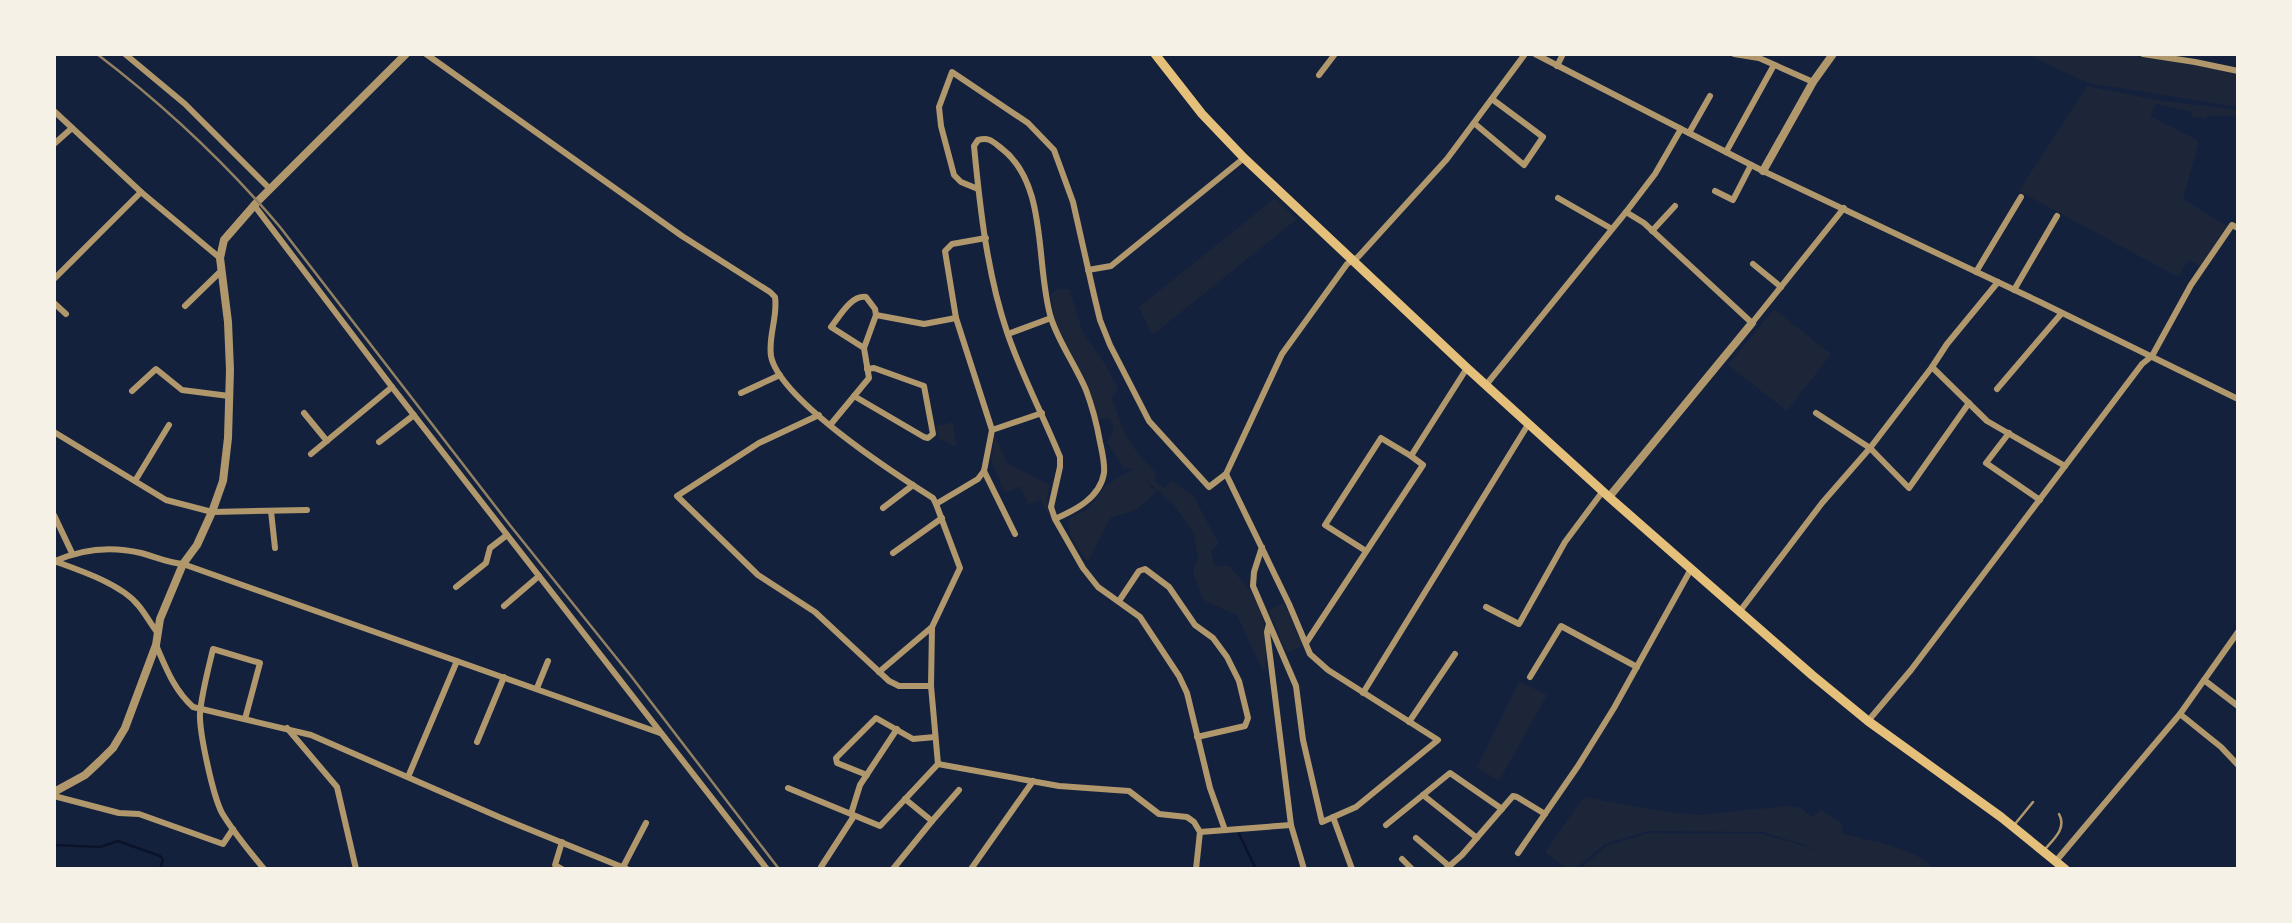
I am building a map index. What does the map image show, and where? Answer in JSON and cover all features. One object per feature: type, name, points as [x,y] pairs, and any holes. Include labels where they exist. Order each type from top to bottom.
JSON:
[{"type":"main road","points":[[1155,54],[1202,114],[1244,158],[1467,368],[1606,494],[1868,722],[2013,826],[2065,869]]},
{"type":"street","points":[[125,54],[201,119],[270,189]]},
{"type":"street","points":[[54,794],[85,775],[113,748],[135,704],[156,645],[160,619],[183,564],[197,545],[223,481],[229,396],[228,322],[220,272],[224,240],[254,205],[405,54]]},
{"type":"street","points":[[426,54],[682,236],[775,297],[777,315],[771,337],[771,357],[780,375],[797,396],[874,460],[933,498],[936,504],[960,568],[932,627],[931,686],[938,764],[880,827],[788,788]]},
{"type":"street","points":[[1320,75],[1335,54]]},
{"type":"street","points":[[978,189],[954,176],[941,125],[939,107],[952,72],[1028,123],[1054,150],[1073,202],[1100,320],[1132,392],[1149,421],[1209,487],[1226,474],[1282,355],[1347,264],[1388,226],[1433,175],[1525,54]]},
{"type":"street","points":[[1535,54],[1763,171],[2238,398]]},
{"type":"street","points":[[1557,66],[1563,54]]},
{"type":"street","points":[[1734,54],[1759,56],[1812,82]]},
{"type":"street","points":[[1763,171],[1812,82],[1833,54]]},
{"type":"street","points":[[2143,54],[2238,71]]},
{"type":"street","points":[[1726,152],[1774,65]]},
{"type":"street","points":[[1689,133],[1710,96]]},
{"type":"street","points":[[1474,123],[1524,164],[1543,137],[1492,99]]},
{"type":"street","points":[[54,111],[141,192],[220,258]]},
{"type":"street","points":[[54,144],[72,128]]},
{"type":"street","points":[[1486,385],[1655,174],[1681,129]]},
{"type":"street","points":[[1055,519],[1082,506],[1101,484],[1104,473],[1099,435],[1087,392],[1051,318],[1030,195],[1020,168],[1009,154],[989,139],[978,140],[974,146],[978,189],[996,296],[1008,334],[1059,457],[1060,467],[1051,507],[1055,519],[1083,568],[1098,587],[1140,617],[1179,676],[1187,693],[1210,788],[1225,830]]},
{"type":"street","points":[[1088,270],[1111,265],[1244,158]]},
{"type":"street","points":[[1715,191],[1733,200],[1751,165]]},
{"type":"street","points":[[54,279],[141,192]]},
{"type":"street","points":[[1976,272],[2021,197]]},
{"type":"street","points":[[1558,198],[1612,229]]},
{"type":"street","points":[[254,205],[767,869]]},
{"type":"street","points":[[1652,231],[1675,206]]},
{"type":"street","points":[[1486,607],[1519,624],[1565,542],[1752,323],[1844,208]]},
{"type":"street","points":[[1626,212],[1652,231],[1752,323]]},
{"type":"street","points":[[2014,290],[2057,216]]},
{"type":"street","points":[[1868,722],[1911,670],[2142,364],[2152,356],[2191,285],[2232,225],[2238,228]]},
{"type":"street","points":[[936,504],[978,479],[985,471],[992,430],[956,318],[945,251],[952,244],[986,238]]},
{"type":"street","points":[[1753,264],[1781,287]]},
{"type":"street","points":[[185,306],[220,272]]},
{"type":"street","points":[[1740,611],[1822,503],[1870,448],[1947,344],[1998,282]]},
{"type":"street","points":[[831,424],[869,378],[864,348],[876,315],[866,297],[861,296],[855,299],[831,327],[864,348]]},
{"type":"street","points":[[54,303],[65,314]]},
{"type":"street","points":[[1997,389],[2061,314]]},
{"type":"street","points":[[876,315],[924,324],[956,318]]},
{"type":"street","points":[[1008,334],[1051,318]]},
{"type":"street","points":[[1932,367],[1987,421],[2065,466]]},
{"type":"street","points":[[1411,456],[1467,368]]},
{"type":"street","points":[[132,391],[156,369],[182,390],[229,396]]},
{"type":"street","points":[[854,396],[924,437],[928,438],[933,434],[924,387],[874,369],[867,369]]},
{"type":"street","points":[[741,393],[780,375]]},
{"type":"street","points":[[311,454],[392,387]]},
{"type":"street","points":[[1816,412],[1870,448],[1909,488],[1969,403]]},
{"type":"street","points":[[304,413],[327,441]]},
{"type":"street","points":[[992,430],[1042,413]]},
{"type":"street","points":[[379,442],[414,415]]},
{"type":"street","points":[[820,415],[759,443],[677,496],[758,575],[815,612],[878,672],[899,686],[931,686]]},
{"type":"street","points":[[1363,693],[1529,423]]},
{"type":"street","points":[[135,481],[169,425]]},
{"type":"street","points":[[54,432],[166,500],[212,512],[307,510]]},
{"type":"street","points":[[2009,433],[1986,463],[2040,500]]},
{"type":"street","points":[[1306,643],[1423,465],[1381,438],[1325,525],[1366,551]]},
{"type":"street","points":[[985,471],[1015,534]]},
{"type":"street","points":[[1226,474],[1262,547],[1310,654],[1328,670],[1438,740],[1356,807],[1322,822],[1303,740],[1296,686],[1253,586],[1254,572],[1262,547]]},
{"type":"street","points":[[883,508],[913,485]]},
{"type":"street","points":[[271,511],[275,548]]},
{"type":"street","points":[[54,515],[72,553]]},
{"type":"street","points":[[893,553],[942,518]]},
{"type":"street","points":[[456,587],[486,563],[490,548],[507,535]]},
{"type":"street","points":[[55,561],[72,553],[96,549],[141,553],[165,562],[183,564],[662,733]]},
{"type":"street","points":[[55,561],[127,595],[139,605],[147,621],[157,632]]},
{"type":"street","points":[[1119,601],[1139,571],[1145,569],[1169,587],[1195,625],[1213,638],[1227,657],[1239,681],[1248,718],[1245,726],[1197,737]]},
{"type":"street","points":[[1518,853],[1578,766],[1691,569]]},
{"type":"street","points":[[504,606],[539,576]]},
{"type":"street","points":[[1269,622],[1267,632],[1291,825],[1304,869]]},
{"type":"street","points":[[1530,677],[1561,626],[1637,667]]},
{"type":"street","points":[[878,672],[932,627]]},
{"type":"street","points":[[2056,861],[2180,713],[2238,632]]},
{"type":"street","points":[[156,645],[180,696],[192,707],[311,735],[624,868],[646,823]]},
{"type":"street","points":[[245,719],[260,663],[213,649],[200,710],[201,726],[220,810],[264,869]]},
{"type":"street","points":[[1409,722],[1455,654]]},
{"type":"street","points":[[408,776],[457,661]]},
{"type":"street","points":[[537,688],[548,661]]},
{"type":"street","points":[[477,742],[504,677]]},
{"type":"street","points":[[2204,680],[2238,706]]},
{"type":"street","points":[[2180,713],[2238,765]]},
{"type":"street","points":[[867,775],[836,763],[836,758],[876,718],[914,738],[935,737]]},
{"type":"street","points":[[287,728],[337,787],[357,868]]},
{"type":"street","points":[[821,867],[853,815],[860,785],[897,729]]},
{"type":"street","points":[[938,764],[1033,782],[1129,791],[1159,814],[1187,817],[1194,822],[1200,832],[1196,869]]},
{"type":"street","points":[[1386,825],[1450,773],[1502,809]]},
{"type":"street","points":[[971,869],[1033,782]]},
{"type":"street","points":[[893,869],[959,790]]},
{"type":"street","points":[[54,794],[119,813],[139,814],[223,844],[233,829]]},
{"type":"street","points":[[1423,795],[1477,838]]},
{"type":"street","points":[[1416,838],[1451,867],[1513,796],[1545,814]]},
{"type":"street","points":[[905,799],[932,821]]},
{"type":"street","points":[[1333,817],[1352,869]]},
{"type":"street","points":[[1200,832],[1291,825]]},
{"type":"street","points":[[562,842],[555,865],[562,869]]},
{"type":"street","points":[[1402,859],[1412,869]]},
{"type":"lane","points":[[2013,826],[2033,802]]},
{"type":"lane","points":[[2043,851],[2059,833],[2062,822],[2059,814]]},
{"type":"shaded area","points":[[2026,54],[2119,54],[2194,64],[2238,74],[2238,107],[2088,83]]},
{"type":"shaded area","points":[[2087,86],[2157,100],[2238,110],[2237,116],[2207,116],[2206,119],[2191,116],[2192,112],[2156,104],[2150,116],[2199,141],[2183,199],[2227,226],[2200,266],[2189,260],[2178,277],[2019,191]]},
{"type":"shaded area","points":[[1275,198],[1297,219],[1155,333],[1151,333],[1139,307]]},
{"type":"shaded area","points":[[1058,289],[1069,289],[1083,333],[1105,364],[1118,389],[1112,397],[1123,429],[1133,447],[1156,472],[1154,480],[1163,488],[1173,481],[1194,497],[1219,544],[1211,551],[1215,566],[1229,566],[1250,591],[1264,624],[1266,669],[1262,669],[1237,615],[1203,600],[1193,572],[1198,556],[1193,531],[1172,503],[1143,478],[1156,492],[1136,510],[1110,518],[1088,562],[1074,542],[1069,530],[1069,518],[1087,510],[1104,487],[1132,469],[1124,468],[1107,442],[1114,430],[1110,418],[1098,419],[1077,366],[1055,322],[1051,294]]},
{"type":"shaded area","points":[[1774,309],[1831,354],[1787,411],[1728,365]]},
{"type":"shaded area","points":[[953,422],[956,447],[938,438],[936,426]]},
{"type":"shaded area","points":[[995,435],[1007,463],[1050,485],[1047,497],[1049,516],[1041,500],[1028,504],[1020,486],[1005,493],[991,460]]},
{"type":"shaded area","points":[[1284,603],[1303,646],[1287,653],[1268,610]]},
{"type":"shaded area","points":[[1519,682],[1547,695],[1499,781],[1477,767]]},
{"type":"shaded area","points":[[1584,797],[1699,815],[1788,806],[1801,808],[1812,817],[1821,810],[1843,824],[1841,833],[1904,850],[1933,869],[1580,869],[1606,846],[1649,833],[1762,834],[1805,846],[1835,859],[1805,845],[1763,832],[1649,831],[1605,844],[1575,869],[1566,869],[1545,852]]},
{"type":"waterway","points":[[1239,834],[1256,869]]},
{"type":"waterway","points":[[54,845],[100,847],[118,841],[160,856],[163,860],[160,869]]},
{"type":"railway","points":[[97,54],[193,136],[238,180],[280,227],[779,869]]}]
